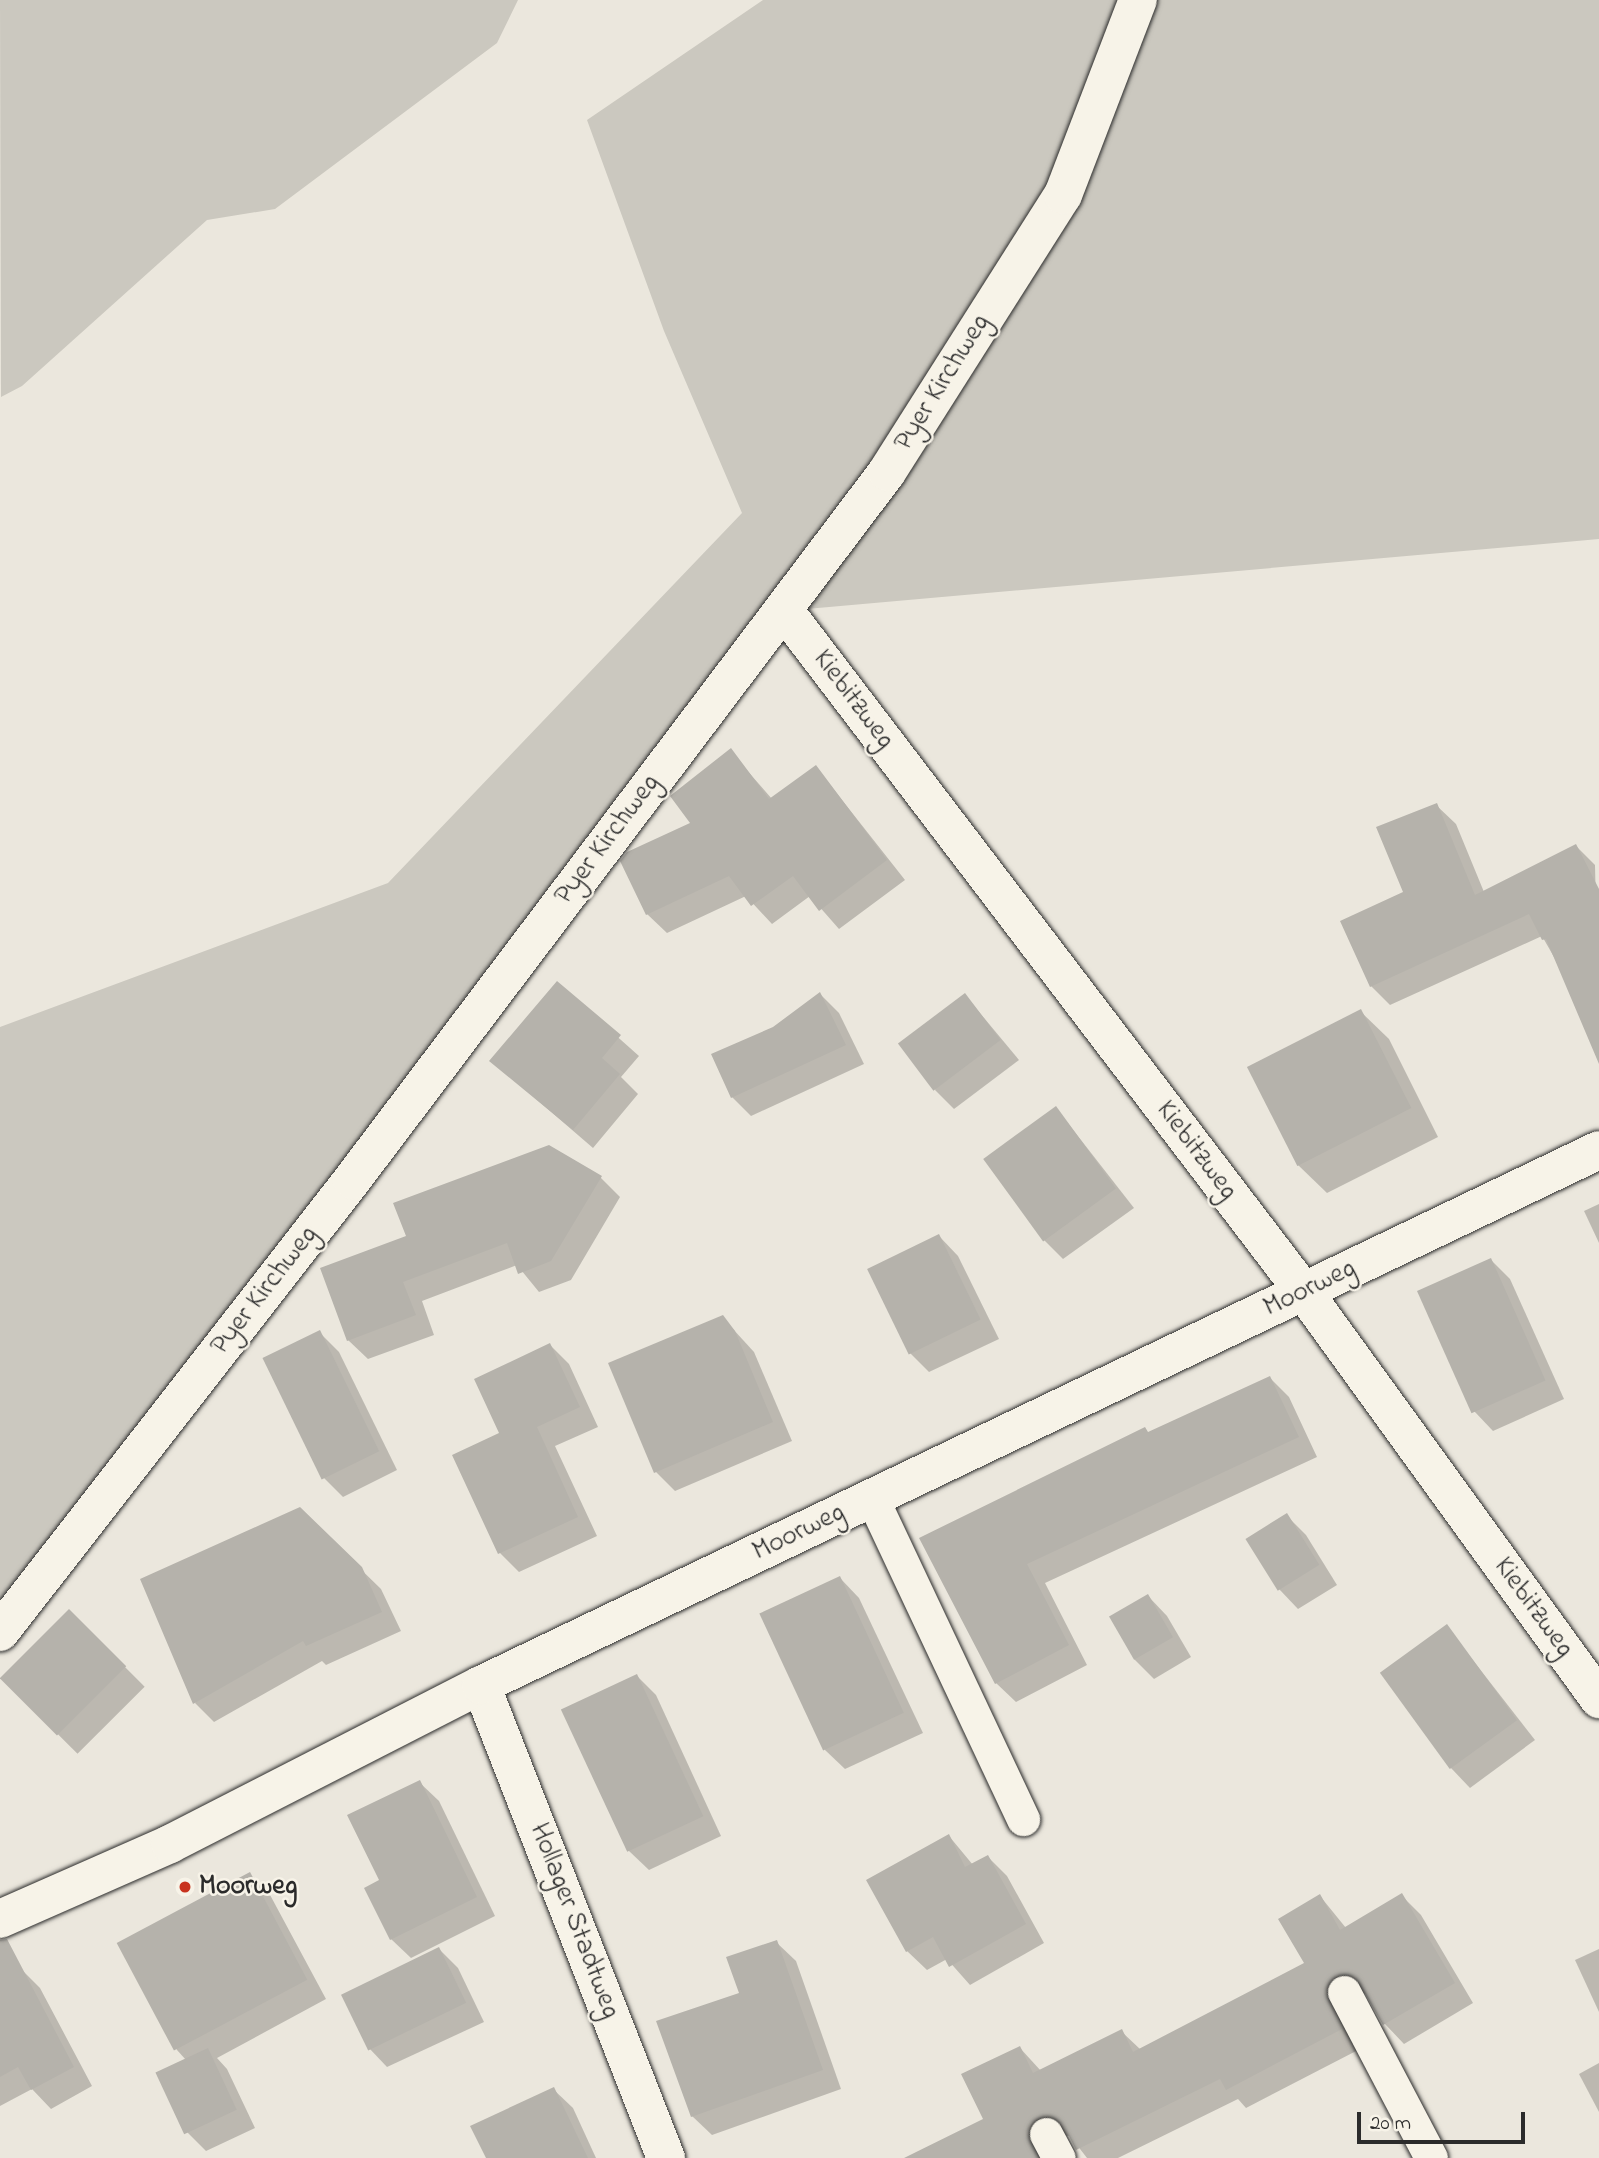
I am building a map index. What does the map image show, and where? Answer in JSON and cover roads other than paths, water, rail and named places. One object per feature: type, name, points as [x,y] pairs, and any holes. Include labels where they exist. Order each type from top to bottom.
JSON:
[{"type":"street","name":"Pyer Kirchweg","points":[[0,1632],[352,1180],[887,472],[1063,195],[1138,0]]},
{"type":"street","name":"Kiebitzweg","points":[[784,610],[1304,1292],[1599,1699]]},
{"type":"street","name":"Moorweg","points":[[0,1919],[170,1844],[481,1685],[1599,1150]]},
{"type":"street","name":"Hollager Stadtweg","points":[[481,1685],[666,2158]]},
{"type":"lane","points":[[872,1497],[1023,1819]]},
{"type":"lane","points":[[1344,1992],[1431,2158]]},
{"type":"place","name":"Moorweg","points":[[185,1887]]}]
